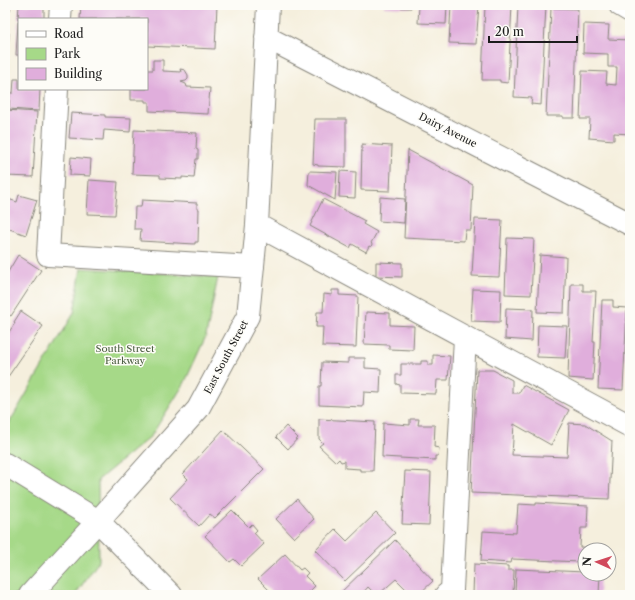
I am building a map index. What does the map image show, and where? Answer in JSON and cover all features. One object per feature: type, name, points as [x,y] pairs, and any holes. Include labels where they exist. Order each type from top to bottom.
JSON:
[{"type":"street","points":[[60,18],[61,5]]},
{"type":"street","name":"East South Street","points":[[30,595],[198,409],[248,316],[257,224],[268,5]]},
{"type":"street","points":[[620,5],[630,11]]},
{"type":"street","name":"Dairy Avenue","points":[[266,37],[630,224]]},
{"type":"street","points":[[56,90],[48,255],[253,267]]},
{"type":"street","points":[[257,224],[630,426]]},
{"type":"street","points":[[446,595],[452,590],[465,337]]},
{"type":"street","points":[[5,464],[98,521],[172,595]]},
{"type":"green space","name":"South Street Parkway","points":[[81,268],[218,277],[206,336],[184,384],[151,436],[98,480],[99,561],[75,595],[5,595],[5,430],[74,313]]},
{"type":"building","points":[[5,5],[11,5],[10,11],[5,10]]},
{"type":"building","points":[[19,5],[44,5],[44,18],[18,18]]},
{"type":"building","points":[[81,5],[217,5],[215,49],[148,46],[148,18],[80,18]]},
{"type":"building","points":[[384,5],[411,5],[411,8],[384,7]]},
{"type":"building","points":[[419,5],[447,5],[446,24],[418,23]]},
{"type":"building","points":[[451,5],[479,5],[476,44],[449,43]]},
{"type":"building","points":[[485,5],[512,5],[508,83],[500,82],[500,80],[482,80]]},
{"type":"building","points":[[518,5],[546,5],[541,105],[531,104],[532,98],[514,97]]},
{"type":"building","points":[[551,8],[578,9],[574,118],[563,118],[563,116],[546,116]]},
{"type":"building","points":[[18,22],[18,55],[16,55]]},
{"type":"building","points":[[584,24],[609,25],[608,39],[630,40],[630,134],[614,133],[614,140],[589,138],[590,119],[580,119],[582,71],[607,72],[606,84],[616,85],[617,67],[608,67],[608,54],[583,53]]},
{"type":"building","points":[[5,33],[9,33],[8,53],[5,53]]},
{"type":"building","points":[[153,60],[163,60],[163,71],[181,72],[180,69],[185,70],[188,75],[188,79],[181,82],[186,84],[187,87],[210,88],[208,114],[149,111],[149,102],[145,102],[145,100],[131,100],[131,90],[148,90],[148,70],[153,70]]},
{"type":"building","points":[[14,79],[18,79],[18,90],[40,90],[39,111],[9,109],[10,93],[13,93]]},
{"type":"building","points":[[5,110],[37,112],[33,177],[5,176]]},
{"type":"building","points":[[71,113],[131,118],[130,132],[104,130],[103,140],[69,138]]},
{"type":"building","points":[[315,119],[346,119],[346,167],[318,166],[313,164]]},
{"type":"building","points":[[134,130],[197,133],[196,149],[198,150],[198,159],[196,159],[194,178],[160,178],[160,175],[132,174]]},
{"type":"building","points":[[362,144],[392,146],[390,191],[361,190]]},
{"type":"building","points":[[408,150],[473,185],[471,230],[465,230],[464,241],[404,238]]},
{"type":"building","points":[[71,157],[91,159],[90,176],[70,175]]},
{"type":"building","points":[[309,171],[337,172],[335,200],[308,185]]},
{"type":"building","points":[[340,171],[356,172],[355,198],[339,197]]},
{"type":"building","points":[[89,180],[118,182],[115,215],[87,214]]},
{"type":"building","points":[[19,195],[37,200],[26,235],[5,226],[5,198],[17,202]]},
{"type":"building","points":[[380,197],[405,199],[404,223],[379,221]]},
{"type":"building","points":[[323,199],[365,221],[363,224],[377,232],[371,243],[371,247],[369,246],[366,252],[352,244],[350,248],[310,226]]},
{"type":"building","points":[[142,200],[197,203],[197,209],[199,209],[198,242],[195,242],[195,244],[140,241],[141,229],[134,229],[135,207],[141,207]]},
{"type":"building","points":[[475,219],[502,220],[499,277],[472,276]]},
{"type":"building","points":[[507,238],[534,239],[531,295],[505,294]]},
{"type":"building","points":[[18,255],[41,270],[11,316],[5,312],[5,277]]},
{"type":"building","points":[[540,255],[566,257],[564,313],[537,312]]},
{"type":"building","points":[[376,262],[402,263],[402,277],[376,276]]},
{"type":"building","points":[[571,284],[583,284],[583,291],[596,291],[593,342],[595,342],[593,380],[568,378]]},
{"type":"building","points":[[473,289],[501,290],[500,322],[471,321]]},
{"type":"building","points":[[332,290],[339,290],[339,295],[358,296],[356,347],[322,346],[323,327],[316,327],[317,312],[323,312],[324,294],[332,295]]},
{"type":"building","points":[[602,300],[613,300],[613,307],[627,308],[623,390],[598,389]]},
{"type":"building","points":[[506,308],[533,309],[532,341],[505,339]]},
{"type":"building","points":[[21,311],[43,326],[5,381],[5,338]]},
{"type":"building","points":[[366,312],[390,313],[390,325],[414,326],[413,350],[389,349],[389,345],[364,344]]},
{"type":"building","points":[[538,325],[567,326],[565,358],[537,357]]},
{"type":"building","points":[[433,355],[450,356],[448,380],[437,380],[436,394],[400,393],[400,385],[396,384],[396,375],[401,375],[401,364],[421,364],[421,361],[428,361],[428,365],[433,365]]},
{"type":"building","points":[[348,358],[365,358],[365,368],[381,369],[380,393],[364,392],[363,407],[319,405],[319,386],[321,386],[322,362],[348,363]]},
{"type":"building","points":[[477,370],[493,370],[512,380],[512,393],[519,393],[523,385],[569,410],[551,445],[514,424],[512,455],[567,457],[569,423],[585,424],[612,441],[609,499],[471,493]]},
{"type":"building","points":[[319,419],[375,422],[373,471],[360,471],[360,469],[345,468],[345,461],[341,462],[339,459],[336,462],[319,446],[323,443],[319,439]]},
{"type":"building","points":[[410,419],[419,419],[418,425],[435,425],[434,447],[439,448],[438,456],[435,456],[435,460],[382,457],[383,423],[410,425]]},
{"type":"building","points":[[286,426],[298,438],[288,449],[276,437]]},
{"type":"building","points":[[223,430],[264,469],[215,518],[210,514],[199,526],[170,498],[188,479],[183,474]]},
{"type":"building","points":[[405,471],[431,472],[429,525],[402,524]]},
{"type":"building","points":[[297,499],[314,519],[294,538],[276,519]]},
{"type":"building","points":[[536,503],[588,506],[587,528],[581,528],[580,542],[577,542],[577,562],[512,559],[511,563],[481,561],[483,531],[516,533],[518,504],[536,505]]},
{"type":"building","points":[[232,510],[249,527],[252,524],[257,530],[254,533],[264,544],[241,566],[234,559],[230,562],[205,536]]},
{"type":"building","points":[[376,513],[395,533],[345,581],[315,550],[335,529],[347,541]]},
{"type":"building","points":[[395,540],[433,581],[418,595],[412,595],[396,579],[379,594],[377,591],[374,593],[368,587],[361,595],[338,595]]},
{"type":"building","points":[[285,554],[300,570],[303,568],[308,573],[305,576],[315,586],[306,595],[274,595],[258,579]]},
{"type":"building","points":[[474,564],[508,566],[508,570],[514,570],[513,595],[473,595]]},
{"type":"building","points":[[516,569],[577,572],[577,582],[600,582],[599,595],[515,595]]}]
